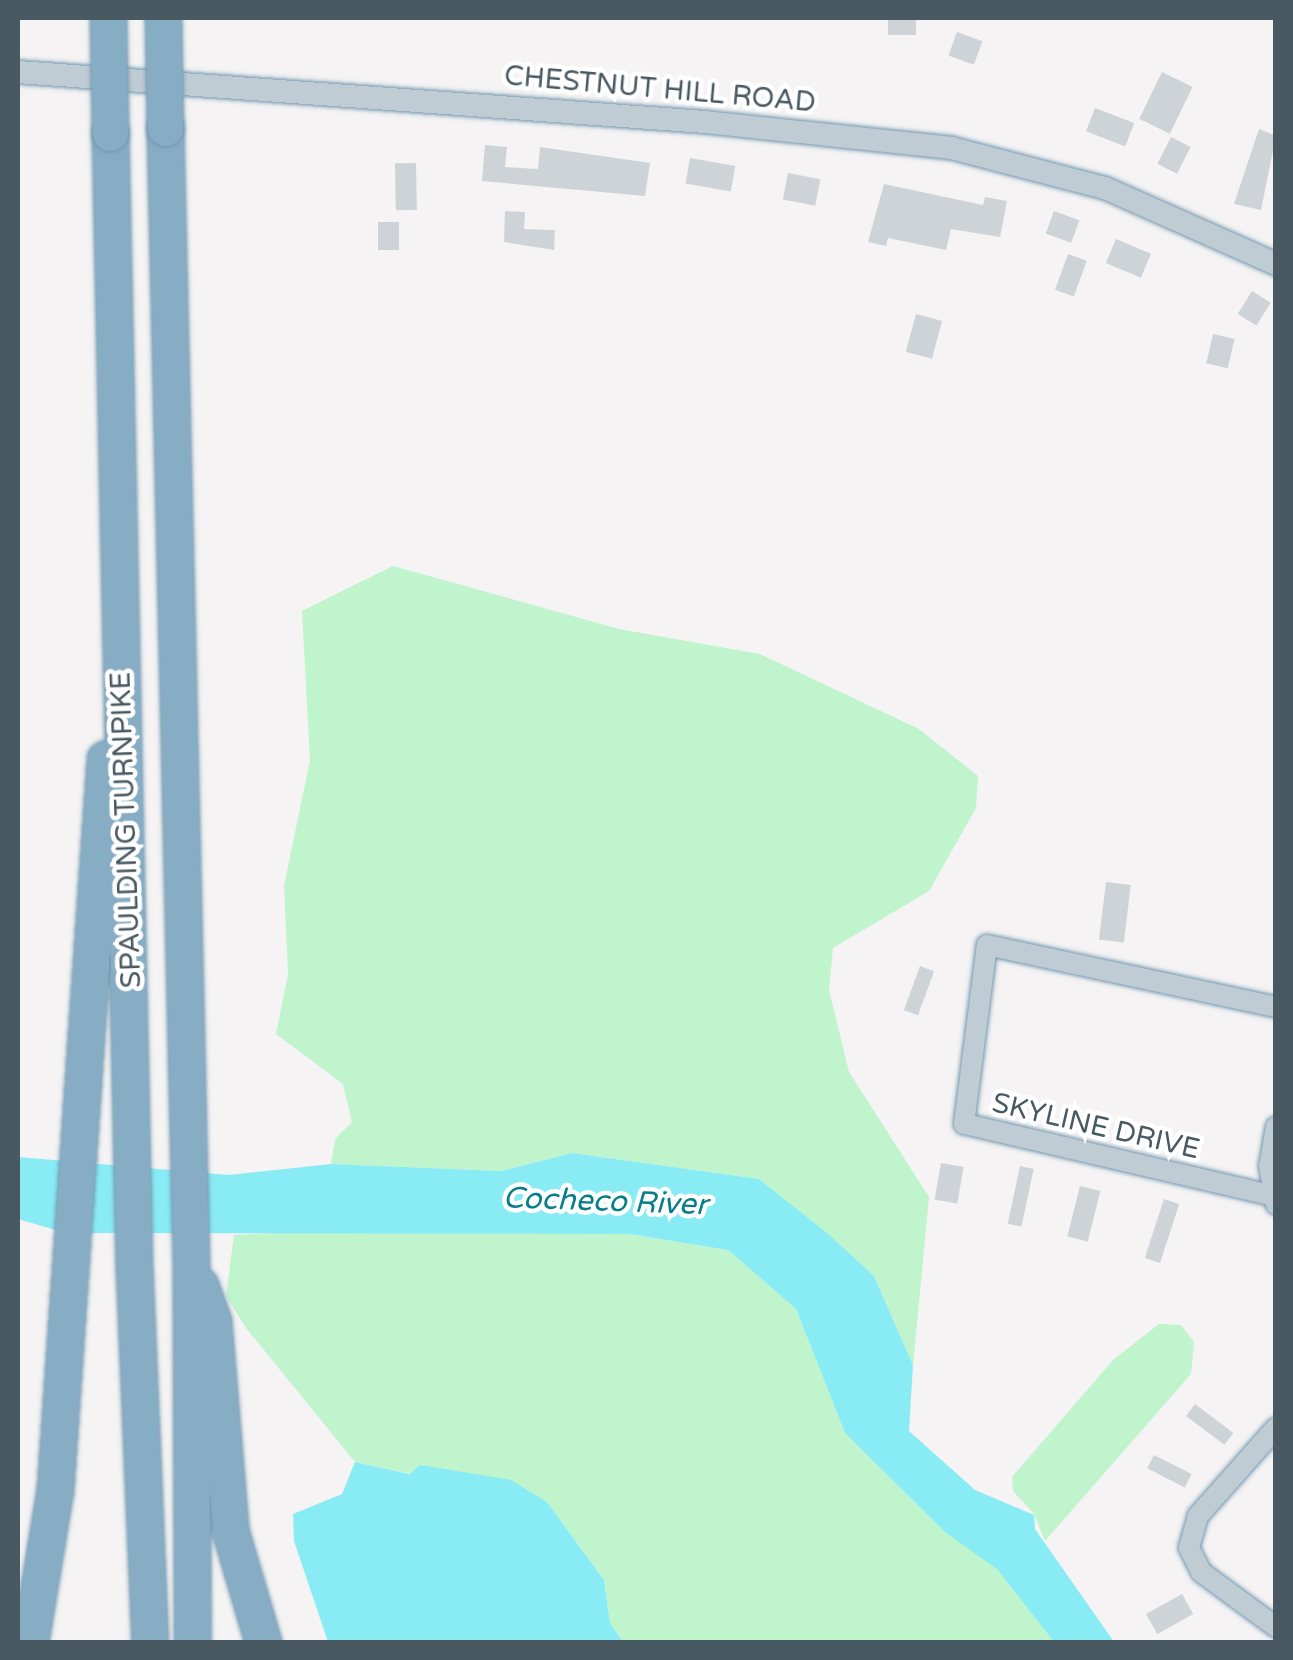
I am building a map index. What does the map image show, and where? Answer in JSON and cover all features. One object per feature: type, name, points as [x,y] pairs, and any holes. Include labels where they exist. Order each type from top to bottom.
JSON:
[{"type":"highway","name":"SPAULDING TURNPIKE","points":[[108,18],[134,1266],[150,1642]]},
{"type":"highway","name":"SPAULDING TURNPIKE","points":[[163,18],[191,1261],[192,1642]]},
{"type":"highway","points":[[30,1642],[54,1490],[120,539]]},
{"type":"highway","points":[[191,1261],[214,1321],[230,1530],[263,1642]]},
{"type":"street","name":"CHESTNUT HILL ROAD","points":[[18,72],[706,122],[951,148],[1105,188],[1276,264]]},
{"type":"street","name":"SKYLINE DRIVE","points":[[1273,1200],[964,1124],[988,945],[1276,1007]]},
{"type":"street","points":[[1273,1200],[1276,1126]]},
{"type":"street","points":[[1276,1428],[1198,1516],[1188,1548],[1201,1572],[1276,1627]]},
{"type":"green space","points":[[393,566],[619,629],[760,654],[919,729],[978,776],[976,808],[929,891],[833,948],[829,990],[849,1072],[929,1197],[913,1365],[874,1276],[759,1179],[572,1153],[501,1171],[331,1164],[335,1139],[352,1122],[343,1084],[276,1034],[288,974],[284,886],[310,760],[302,611]]},
{"type":"green space","points":[[629,1234],[728,1250],[796,1309],[845,1433],[945,1532],[997,1568],[1054,1642],[623,1642],[610,1623],[604,1580],[547,1502],[355,1462],[246,1328],[226,1296],[234,1235]]},
{"type":"green space","points":[[1159,1324],[1181,1325],[1194,1342],[1191,1374],[1045,1541],[1034,1514],[1013,1491],[1012,1477],[1113,1360]]},
{"type":"water","name":"Cocheco River","points":[[572,1153],[759,1179],[827,1233],[874,1276],[913,1365],[909,1431],[975,1490],[1034,1515],[1035,1529],[1114,1642],[1054,1642],[997,1569],[945,1532],[845,1433],[796,1309],[728,1250],[629,1234],[66,1233],[18,1219],[18,1157],[229,1175],[331,1164],[501,1171]]},
{"type":"water","points":[[355,1462],[410,1474],[420,1465],[511,1480],[547,1502],[604,1580],[610,1623],[623,1642],[328,1642],[294,1541],[293,1514],[342,1494]]},
{"type":"building","points":[[888,18],[916,18],[916,35],[888,35]]},
{"type":"building","points":[[957,32],[982,41],[974,65],[948,55]]},
{"type":"building","points":[[1162,72],[1193,87],[1170,134],[1139,119]]},
{"type":"building","points":[[1095,108],[1134,123],[1125,146],[1086,131]]},
{"type":"building","points":[[1259,129],[1276,136],[1261,210],[1234,204]]},
{"type":"building","points":[[1171,137],[1191,147],[1177,174],[1157,164]]},
{"type":"building","points":[[485,145],[507,147],[505,167],[538,169],[540,147],[650,163],[645,196],[482,181]]},
{"type":"building","points":[[690,158],[735,166],[731,192],[685,184]]},
{"type":"building","points":[[395,163],[416,163],[417,210],[396,210]]},
{"type":"building","points":[[788,173],[820,179],[815,206],[783,200]]},
{"type":"building","points":[[884,184],[983,205],[985,197],[1007,201],[1000,237],[951,229],[946,250],[888,238],[886,246],[868,242]]},
{"type":"building","points":[[505,211],[525,212],[524,229],[555,230],[554,250],[504,242]]},
{"type":"building","points":[[1054,211],[1079,220],[1071,243],[1046,234]]},
{"type":"building","points":[[378,222],[399,222],[399,250],[378,250]]},
{"type":"building","points":[[1116,239],[1151,254],[1141,278],[1106,263]]},
{"type":"building","points":[[1068,254],[1087,261],[1074,297],[1055,290]]},
{"type":"building","points":[[1252,291],[1271,303],[1256,326],[1238,314]]},
{"type":"building","points":[[916,314],[942,321],[932,359],[906,352]]},
{"type":"building","points":[[1213,334],[1234,339],[1228,368],[1206,363]]},
{"type":"building","points":[[1106,882],[1131,885],[1124,943],[1099,940]]},
{"type":"building","points":[[920,966],[934,971],[918,1015],[904,1010]]},
{"type":"building","points":[[941,1163],[964,1167],[957,1203],[935,1199]]},
{"type":"building","points":[[1020,1166],[1034,1169],[1021,1227],[1008,1224]]},
{"type":"building","points":[[1080,1186],[1100,1191],[1088,1242],[1067,1236]]},
{"type":"building","points":[[1164,1199],[1179,1204],[1160,1263],[1145,1258]]},
{"type":"building","points":[[1195,1404],[1233,1433],[1224,1445],[1186,1416]]},
{"type":"building","points":[[1154,1455],[1191,1474],[1185,1487],[1147,1468]]},
{"type":"building","points":[[1182,1594],[1193,1614],[1157,1634],[1146,1614]]}]
